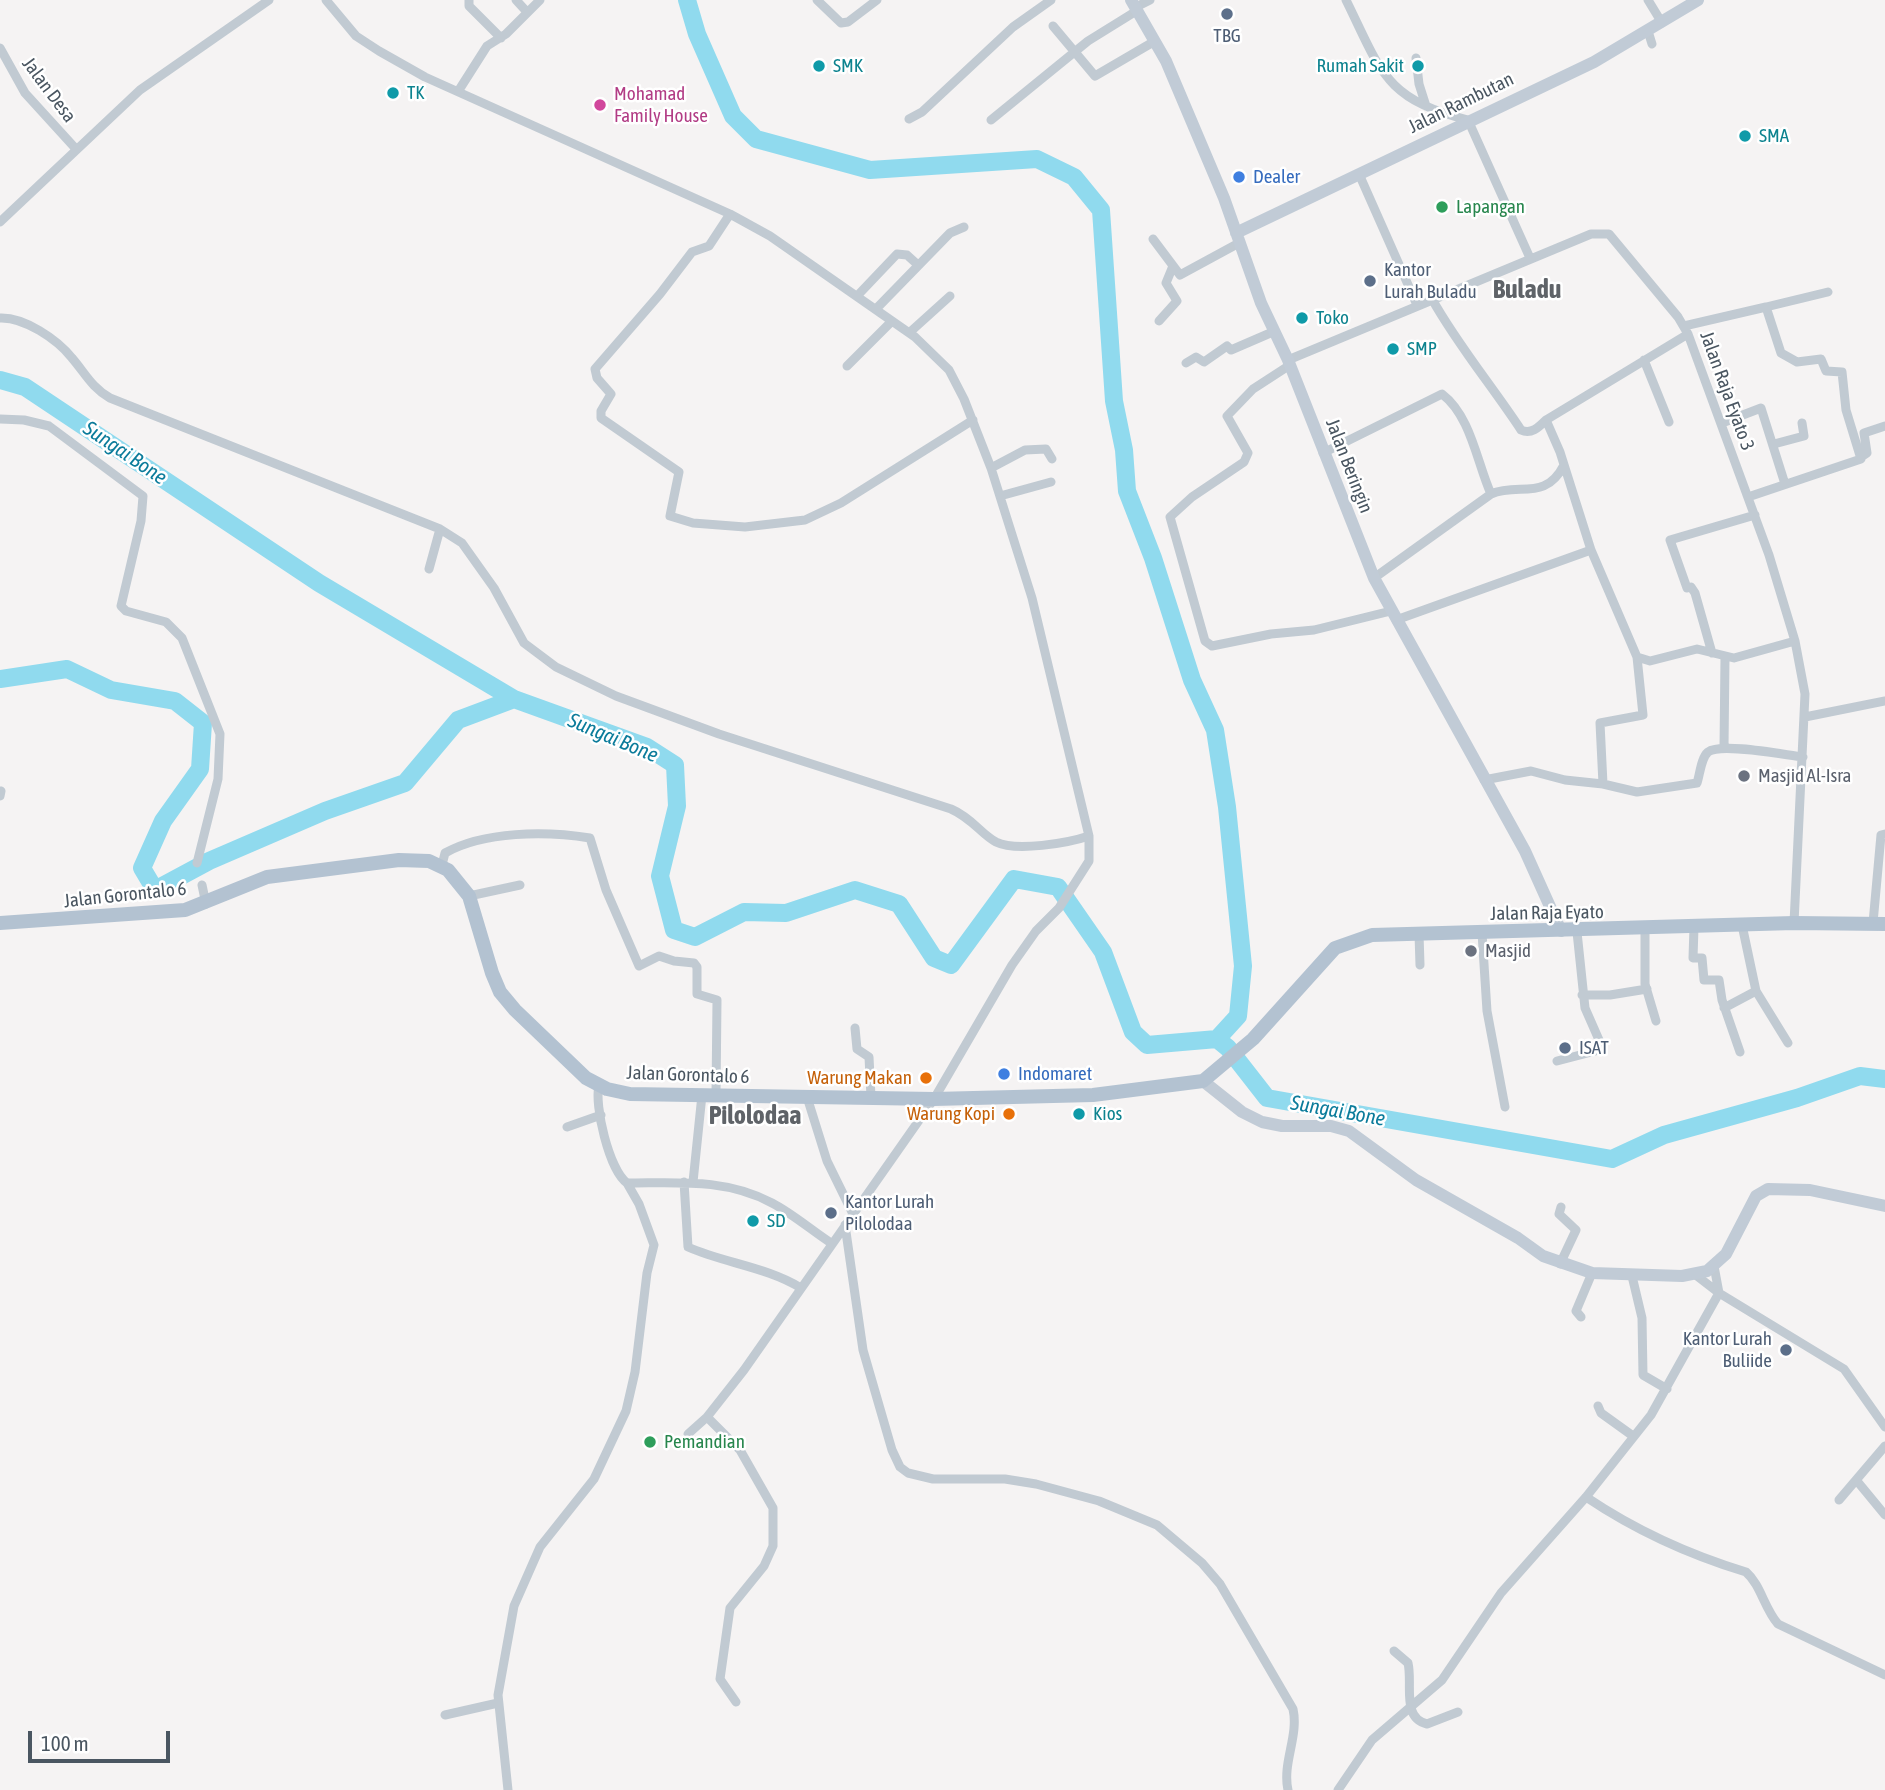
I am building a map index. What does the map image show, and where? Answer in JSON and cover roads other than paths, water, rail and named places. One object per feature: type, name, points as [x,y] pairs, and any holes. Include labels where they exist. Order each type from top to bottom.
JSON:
[{"type":"main road","name":"Jalan Gorontalo 6","points":[[0,923],[172,911],[206,904],[239,887],[267,877],[416,859],[442,865],[469,896],[500,992],[582,1074],[599,1085],[630,1094],[934,1100],[1093,1095],[1207,1079]]},
{"type":"main road","name":"Jalan Raja Eyato","points":[[1207,1079],[1253,1039],[1335,948],[1372,935],[1879,923]]},
{"type":"street","points":[[0,222],[140,90],[269,0]]},
{"type":"street","points":[[326,0],[356,36],[379,51],[615,164],[730,214],[770,236],[909,333],[949,370],[973,419],[1032,598],[1089,836],[1089,861],[1059,908],[1036,931],[1012,965],[934,1100],[708,1418],[688,1434]]},
{"type":"street","points":[[469,0],[469,6],[501,38]]},
{"type":"street","points":[[516,0],[527,12]]},
{"type":"street","points":[[459,90],[483,51],[501,38],[540,0]]},
{"type":"street","points":[[817,0],[841,23],[848,22],[874,1]]},
{"type":"street","points":[[909,119],[922,113],[1013,27],[1051,0]]},
{"type":"street","points":[[991,120],[1074,52],[1135,6],[1150,0]]},
{"type":"street","points":[[1346,0],[1391,85],[1426,106],[1468,120],[1530,258]]},
{"type":"street","points":[[1648,0],[1662,23]]},
{"type":"street","name":"Jalan Rambutan","points":[[1238,238],[1468,120],[1650,38],[1662,23],[1698,0]]},
{"type":"street","name":"Jalan Beringin","points":[[1135,6],[1155,41],[1238,238],[1374,578],[1525,851],[1561,931]]},
{"type":"street","points":[[1054,26],[1095,76],[1155,41]]},
{"type":"street","name":"Jalan Desa","points":[[0,48],[24,93],[76,149]]},
{"type":"street","points":[[1416,58],[1426,106]]},
{"type":"street","points":[[1359,174],[1417,306]]},
{"type":"street","points":[[730,214],[709,246],[692,252],[660,294],[595,369],[597,378],[611,394],[601,411],[601,418],[679,472],[670,516],[693,523],[745,527],[805,520],[841,503],[973,419]]},
{"type":"street","points":[[876,309],[950,233],[964,227]]},
{"type":"street","name":"Jalan Raja Eyato 3","points":[[1393,615],[1212,646],[1205,641],[1170,517],[1192,497],[1244,462],[1248,453],[1227,416],[1252,389],[1289,362],[1530,258],[1591,234],[1609,234],[1686,330],[1755,515],[1795,641],[1805,694],[1805,717],[1794,923]]},
{"type":"street","points":[[1153,239],[1180,275],[1238,238]]},
{"type":"street","points":[[858,295],[897,254],[906,255],[918,265]]},
{"type":"street","points":[[1159,321],[1177,301],[1166,283],[1173,266]]},
{"type":"street","points":[[1432,299],[1447,325],[1484,373],[1521,430],[1527,432],[1538,428],[1546,420],[1644,360],[1686,330],[1828,292]]},
{"type":"street","points":[[909,333],[950,296]]},
{"type":"street","points":[[1766,307],[1781,353],[1797,362],[1821,359],[1826,371],[1842,372],[1847,418],[1861,457]]},
{"type":"street","points":[[0,318],[17,321],[51,338],[72,358],[93,386],[110,398],[440,529],[462,543],[501,600],[515,632],[524,643],[556,667],[606,691],[719,734],[951,809],[973,820],[995,842],[1008,846],[1076,840],[1089,836]]},
{"type":"street","points":[[848,366],[892,321]]},
{"type":"street","points":[[1186,363],[1196,357],[1204,362],[1227,346],[1231,350],[1275,331]]},
{"type":"street","points":[[1644,360],[1669,422]]},
{"type":"street","points":[[1323,453],[1442,394],[1455,409],[1475,447],[1491,494]]},
{"type":"street","points":[[1722,423],[1759,408],[1764,413],[1785,484]]},
{"type":"street","points":[[0,419],[24,420],[49,426],[143,496],[141,521],[121,606],[126,611],[173,626],[182,638],[220,734],[218,779],[197,863]]},
{"type":"street","points":[[1546,420],[1564,465],[1591,550],[1637,657],[1643,715],[1600,723],[1603,784]]},
{"type":"street","points":[[1774,444],[1804,436],[1801,424]]},
{"type":"street","points":[[1748,497],[1829,472],[1861,457],[1867,453],[1864,433],[1885,426]]},
{"type":"street","points":[[991,468],[1031,448],[1046,449],[1052,459]]},
{"type":"street","points":[[1374,578],[1491,494],[1501,490],[1526,491],[1545,485],[1558,477],[1564,465]]},
{"type":"street","points":[[1000,496],[1051,482]]},
{"type":"street","points":[[1712,653],[1695,593],[1691,587],[1687,588],[1670,540],[1755,515]]},
{"type":"street","points":[[429,569],[440,529]]},
{"type":"street","points":[[1393,615],[1591,550]]},
{"type":"street","points":[[1637,657],[1650,660],[1697,649],[1725,657],[1754,654],[1795,641]]},
{"type":"street","points":[[1724,748],[1725,657]]},
{"type":"street","points":[[1805,717],[1885,701]]},
{"type":"street","points":[[1484,780],[1531,771],[1565,780],[1603,784],[1637,792],[1694,785],[1705,755],[1711,750],[1724,748],[1803,757]]},
{"type":"street","points":[[0,796],[1,791]]},
{"type":"street","points":[[1879,923],[1881,835],[1885,834]]},
{"type":"street","points":[[442,865],[445,853],[475,839],[502,836],[590,838],[606,890],[639,966],[659,956],[694,963],[697,967],[697,994],[717,1001],[709,1095],[689,1182],[688,1247],[721,1261],[786,1279],[801,1288]]},
{"type":"street","points":[[202,885],[206,904]]},
{"type":"street","points":[[469,896],[520,885]]},
{"type":"street","points":[[1742,925],[1756,991],[1788,1043]]},
{"type":"street","points":[[1694,927],[1693,958],[1702,958],[1704,980],[1719,980],[1724,1008],[1740,1052]]},
{"type":"street","points":[[1645,929],[1647,989],[1656,1021]]},
{"type":"street","points":[[1557,1062],[1603,1049],[1582,995],[1577,932]]},
{"type":"street","points":[[1482,933],[1487,1011],[1506,1107]]},
{"type":"street","points":[[1419,934],[1420,965]]},
{"type":"street","points":[[1582,995],[1611,995],[1647,989]]},
{"type":"street","points":[[1724,1008],[1756,991]]},
{"type":"street","points":[[855,1028],[857,1049],[869,1057],[871,1097]]},
{"type":"street","points":[[1207,1079],[1242,1112],[1262,1122],[1282,1126],[1331,1126],[1349,1130],[1416,1180],[1560,1264],[1592,1273],[1697,1276],[1714,1266],[1726,1254],[1756,1196],[1768,1189],[1810,1190],[1885,1206]]},
{"type":"street","points":[[508,1790],[498,1703],[512,1615],[534,1559],[594,1479],[626,1411],[635,1372],[647,1273],[654,1245],[639,1204],[608,1158],[597,1096],[599,1085]]},
{"type":"street","points":[[807,1097],[827,1161],[853,1214]]},
{"type":"street","points":[[567,1127],[601,1115]]},
{"type":"street","points":[[627,1183],[689,1182],[722,1185],[771,1202],[831,1243]]},
{"type":"street","points":[[1560,1264],[1576,1230],[1559,1214],[1562,1207]]},
{"type":"street","points":[[845,1225],[863,1350],[892,1450],[900,1467],[908,1473],[933,1479],[1005,1479],[1073,1493],[1147,1520],[1178,1541],[1220,1584],[1293,1709],[1294,1728],[1287,1770],[1288,1790]]},
{"type":"street","points":[[1338,1790],[1373,1740],[1442,1680],[1501,1593],[1587,1497],[1667,1389],[1719,1293],[1714,1266]]},
{"type":"street","points":[[1581,1317],[1576,1311],[1592,1273]]},
{"type":"street","points":[[1632,1276],[1642,1318],[1643,1375],[1667,1389]]},
{"type":"street","points":[[1697,1276],[1719,1293],[1844,1369],[1885,1427]]},
{"type":"street","points":[[1598,1406],[1601,1413],[1633,1436]]},
{"type":"street","points":[[708,1418],[740,1450],[773,1508],[773,1546],[764,1566],[730,1608],[720,1679],[736,1702]]},
{"type":"street","points":[[1839,1500],[1885,1446]]},
{"type":"street","points":[[1857,1481],[1885,1515]]},
{"type":"street","points":[[1587,1497],[1630,1525],[1746,1572],[1753,1578],[1770,1615],[1778,1624],[1885,1675]]},
{"type":"street","points":[[1394,1651],[1408,1663],[1410,1709],[1418,1721],[1427,1724],[1458,1712]]},
{"type":"street","points":[[445,1715],[498,1703]]},
{"type":"waterway","points":[[687,0],[697,34],[733,116],[756,139],[870,170],[1037,159],[1074,177],[1101,210],[1114,401],[1124,450],[1127,491],[1153,558],[1192,680],[1215,730],[1227,807],[1243,966],[1238,1016],[1217,1039]]},
{"type":"waterway","name":"Sungai Bone","points":[[0,380],[25,387],[319,583],[514,699],[647,747],[675,765],[677,806],[660,876],[674,930],[695,937],[744,912],[786,913],[855,890],[899,904],[934,958],[951,965],[1014,879],[1058,887],[1103,952],[1133,1032],[1147,1045],[1217,1039],[1228,1048],[1267,1098],[1612,1159],[1664,1135],[1797,1098],[1860,1076],[1885,1079]]},
{"type":"waterway","points":[[0,679],[67,669],[111,690],[175,701],[203,723],[200,769],[163,821],[142,868],[155,890],[209,861],[325,811],[405,783],[458,720],[514,699]]},
{"type":"place","name":"TBG","points":[[1227,14]]},
{"type":"place","name":"SMK","points":[[819,66]]},
{"type":"place","name":"Rumah Sakit","points":[[1418,66]]},
{"type":"place","name":"TK","points":[[393,93]]},
{"type":"place","name":"Mohamad Family House","points":[[600,105]]},
{"type":"place","name":"SMA","points":[[1745,136]]},
{"type":"place","name":"Dealer","points":[[1239,177]]},
{"type":"place","name":"Lapangan","points":[[1442,207]]},
{"type":"place","name":"Kantor Lurah Buladu","points":[[1370,281]]},
{"type":"place","name":"Toko","points":[[1302,318]]},
{"type":"place","name":"SMP","points":[[1393,349]]},
{"type":"place","name":"Masjid Al-Isra","points":[[1744,776]]},
{"type":"place","name":"Masjid","points":[[1471,951]]},
{"type":"place","name":"ISAT","points":[[1565,1048]]},
{"type":"place","name":"Indomaret","points":[[1004,1074]]},
{"type":"place","name":"Warung Makan","points":[[926,1078]]},
{"type":"place","name":"Warung Kopi","points":[[1009,1114]]},
{"type":"place","name":"Kios","points":[[1079,1114]]},
{"type":"place","name":"Kantor Lurah Pilolodaa","points":[[831,1213]]},
{"type":"place","name":"SD","points":[[753,1221]]},
{"type":"place","name":"Kantor Lurah Buliide","points":[[1786,1350]]},
{"type":"place","name":"Pemandian","points":[[650,1442]]},
{"type":"district","name":"Buladu","points":[[1527,290]]},
{"type":"district","name":"Pilolodaa","points":[[755,1116]]}]
